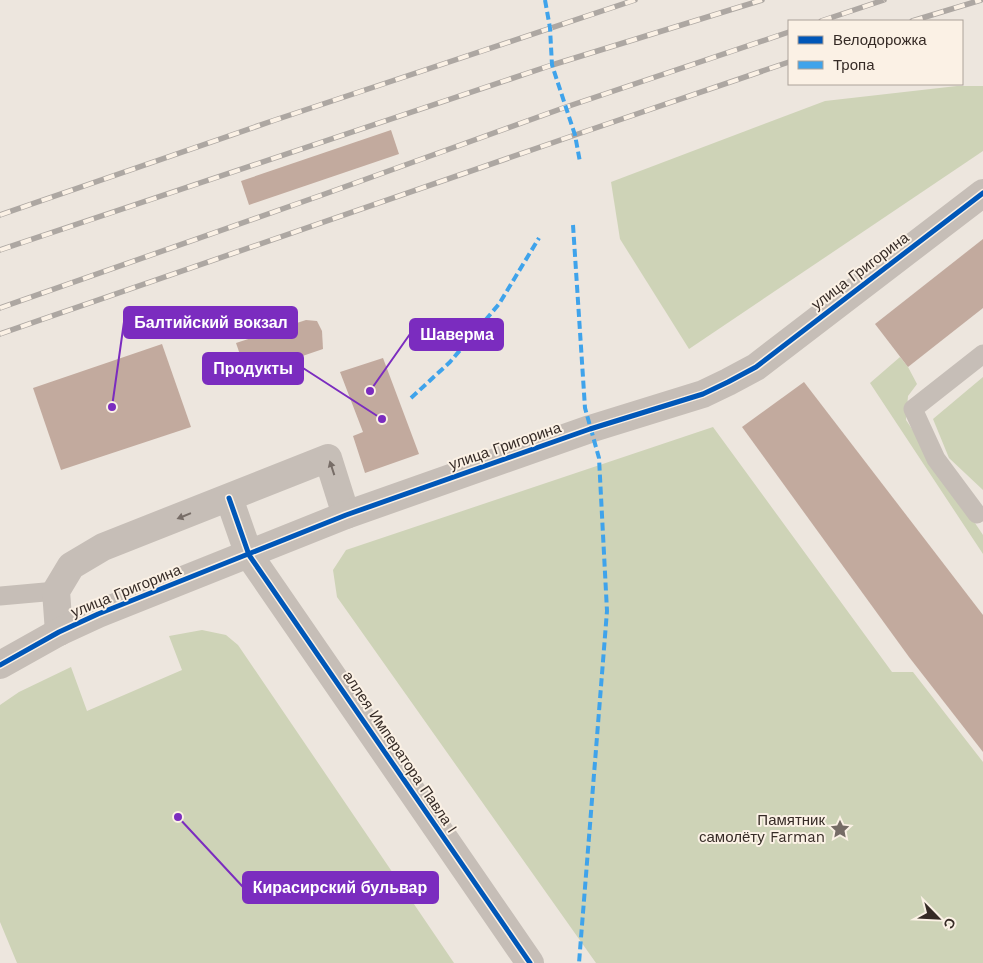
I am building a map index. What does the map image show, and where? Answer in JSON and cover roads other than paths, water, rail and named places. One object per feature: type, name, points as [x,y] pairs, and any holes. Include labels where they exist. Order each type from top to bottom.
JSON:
[{"type":"street","name":"улица Григорина","points":[[0,665],[59,632],[106,611],[346,515],[590,429],[703,394],[728,382],[756,367],[983,193]]},
{"type":"street","points":[[59,632],[56,591],[71,566],[104,547],[328,458],[346,515]]},
{"type":"street","name":"аллея Императора Павла I","points":[[229,498],[249,555],[530,963]]},
{"type":"lane","points":[[981,515],[936,459],[913,409],[983,354]]},
{"type":"lane","points":[[0,596],[56,591]]},
{"type":"railway","points":[[0,215],[275,120],[635,0]]},
{"type":"railway","points":[[0,250],[552,65],[762,0]]},
{"type":"railway","points":[[824,20],[884,0]]},
{"type":"railway","points":[[915,20],[981,0]]},
{"type":"railway","points":[[0,308],[566,107],[788,32]]},
{"type":"railway","points":[[0,334],[788,62]]},
{"type":"place","name":"Шаверма","points":[[370,391]]},
{"type":"place","name":"Балтийский вокзал","points":[[112,407]]},
{"type":"place","name":"Продукты","points":[[382,419]]},
{"type":"place","name":"Кирасирский бульвар","points":[[178,817]]},
{"type":"place","name":"Памятник самолёту Farman","points":[[840,829]]}]
